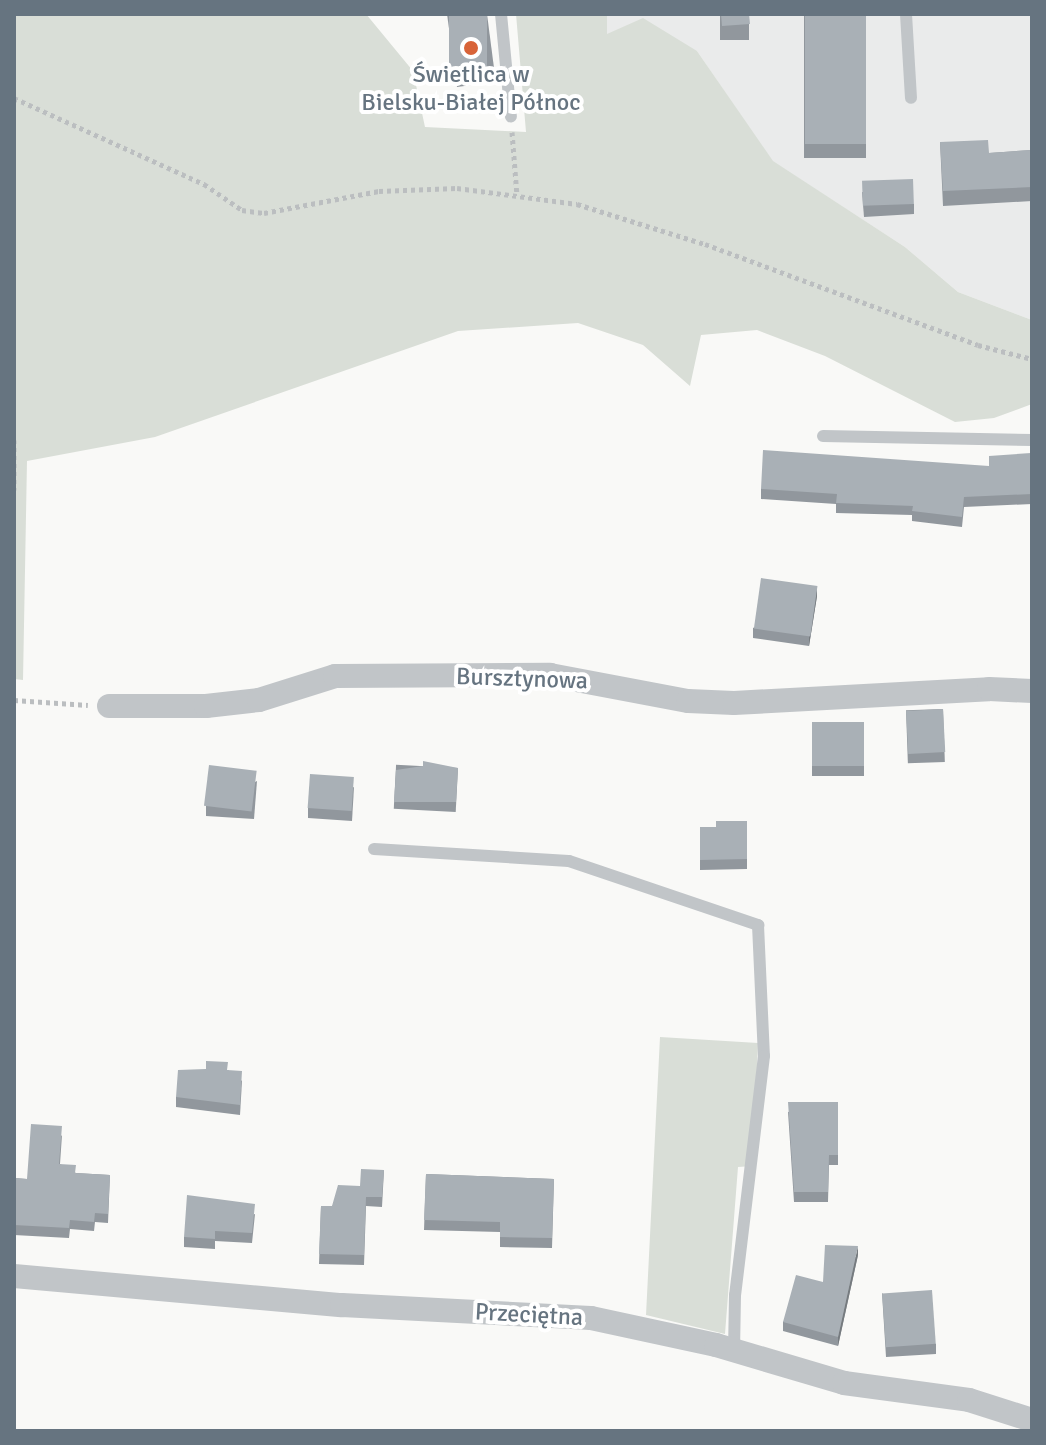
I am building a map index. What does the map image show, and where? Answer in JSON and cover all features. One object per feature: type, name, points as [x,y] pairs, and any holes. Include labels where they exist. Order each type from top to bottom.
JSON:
[{"type":"street","name":"Bursztynowa","points":[[109,706],[259,700],[335,676],[550,675],[688,701],[734,703],[989,689],[1032,691]]},
{"type":"street","name":"Przeciętna","points":[[14,1276],[342,1305],[591,1318],[734,1351],[800,1373],[969,1400],[1032,1420]]},
{"type":"lane","points":[[501,14],[511,117]]},
{"type":"lane","points":[[906,14],[911,98]]},
{"type":"lane","points":[[823,436],[1032,440]]},
{"type":"lane","points":[[374,849],[569,861],[758,925],[764,1056],[735,1295],[734,1351]]},
{"type":"path","points":[[14,98],[204,184],[242,210],[264,213],[379,191],[457,188],[517,195],[629,219],[863,306],[1032,359]]},
{"type":"path","points":[[511,117],[517,195]]},
{"type":"path","points":[[14,440],[14,490]]},
{"type":"path","points":[[14,700],[109,706]]},
{"type":"shaded area","points":[[14,14],[366,14],[413,71],[425,127],[526,132],[516,14],[607,14],[607,34],[643,18],[697,51],[773,161],[905,247],[958,292],[1032,320],[1032,404],[994,418],[955,422],[825,356],[757,330],[701,335],[690,386],[643,345],[578,323],[458,331],[155,437],[27,461],[23,680],[14,679]]},
{"type":"shaded area","points":[[607,14],[1032,14],[1032,320],[958,292],[905,247],[772,161],[697,51],[607,35]]},
{"type":"shaded area","points":[[660,1037],[758,1043],[753,1166],[738,1167],[725,1334],[646,1315]]},
{"type":"building","name":"Świetlica w Bielsku-Białej Północ","points":[[449,14],[487,14],[487,74],[449,74]]},
{"type":"building","points":[[721,14],[749,14],[750,24],[722,26]]},
{"type":"building","points":[[805,14],[866,14],[866,144],[805,144]]},
{"type":"building","points":[[988,140],[989,153],[1032,150],[1032,187],[943,191],[940,142]]},
{"type":"building","points":[[913,179],[914,204],[863,206],[862,181]]},
{"type":"building","points":[[763,450],[989,466],[989,456],[1031,453],[1032,494],[964,497],[962,517],[912,511],[913,506],[836,503],[837,494],[761,489]]},
{"type":"building","points":[[761,578],[817,586],[810,636],[754,629]]},
{"type":"building","points":[[943,709],[945,752],[908,754],[906,711]]},
{"type":"building","points":[[812,722],[864,722],[864,766],[812,766]]},
{"type":"building","points":[[423,761],[458,768],[456,802],[394,802],[396,770],[423,766]]},
{"type":"building","points":[[209,765],[257,771],[252,812],[204,806]]},
{"type":"building","points":[[310,774],[354,777],[352,811],[308,808]]},
{"type":"building","points":[[716,821],[747,821],[747,859],[700,860],[700,827],[716,827]]},
{"type":"building","points":[[206,1061],[228,1062],[227,1070],[242,1071],[240,1105],[176,1097],[178,1070],[206,1069]]},
{"type":"building","points":[[788,1102],[838,1102],[838,1155],[829,1155],[828,1192],[794,1192]]},
{"type":"building","points":[[31,1124],[62,1126],[59,1164],[76,1165],[75,1173],[110,1175],[108,1214],[95,1213],[94,1222],[70,1220],[69,1228],[14,1225],[14,1178],[27,1179]]},
{"type":"building","points":[[361,1169],[384,1170],[382,1197],[366,1197],[364,1255],[319,1254],[321,1206],[332,1206],[338,1185],[360,1186]]},
{"type":"building","points":[[426,1174],[554,1179],[552,1238],[500,1237],[500,1222],[424,1220]]},
{"type":"building","points":[[187,1195],[255,1204],[252,1233],[215,1231],[215,1239],[184,1237]]},
{"type":"building","points":[[825,1245],[858,1246],[838,1337],[783,1322],[796,1275],[823,1282]]},
{"type":"building","points":[[932,1290],[936,1344],[886,1347],[882,1293]]},
{"type":"place","name":"Świetlica w Bielsku-Białej Północ","points":[[471,48]]}]
